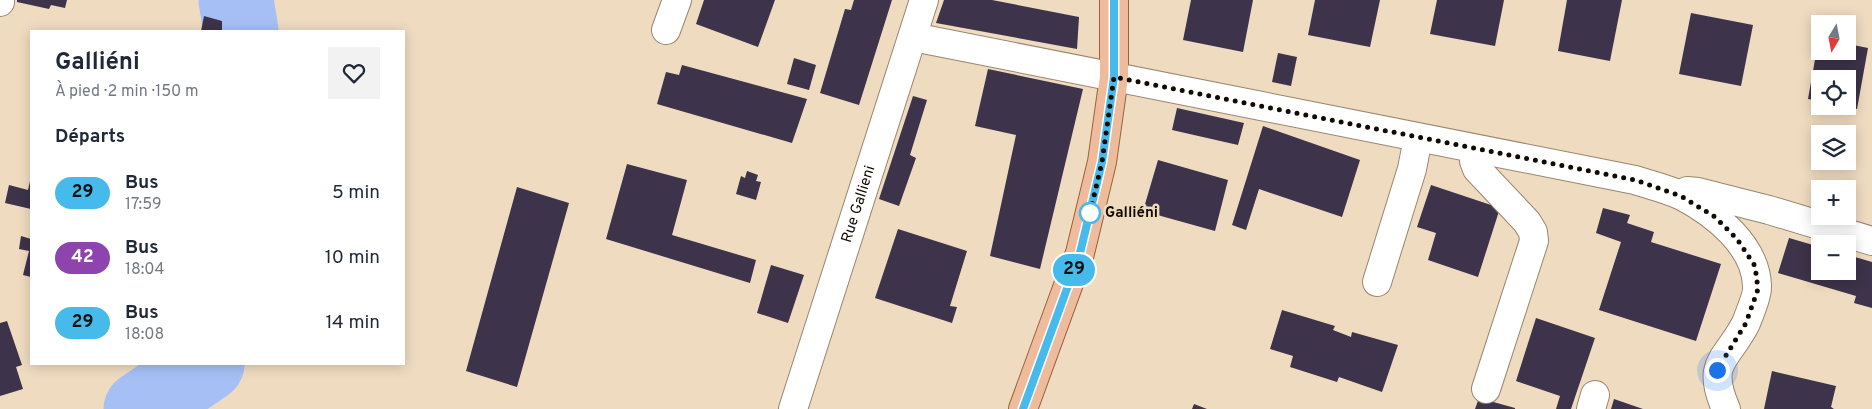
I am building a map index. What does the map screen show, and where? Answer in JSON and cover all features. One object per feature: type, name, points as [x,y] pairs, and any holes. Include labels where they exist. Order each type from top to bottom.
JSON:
[{"type":"main road","points":[[1023,409],[1080,253],[1102,162],[1114,77],[1114,0]]},
{"type":"street","points":[[666,30],[677,0]]},
{"type":"street","name":"Rue Gallieni","points":[[792,409],[924,0]]},
{"type":"street","points":[[912,38],[1635,180],[1681,196],[1715,217],[1737,239],[1755,266],[1758,289],[1746,323],[1717,370],[1717,382],[1726,409]]},
{"type":"street","points":[[1377,282],[1412,169],[1418,138]]},
{"type":"street","points":[[1476,149],[1474,161],[1477,169],[1527,222],[1533,232],[1534,241],[1486,389]]},
{"type":"street","points":[[1681,196],[1687,191],[1698,192],[1768,210],[1872,241]]},
{"type":"building","points":[[17,0],[67,0],[65,8],[51,5],[49,9],[17,2]]},
{"type":"building","points":[[704,0],[775,0],[758,47],[696,24]]},
{"type":"building","points":[[854,0],[892,0],[859,105],[820,93],[845,9],[851,10]]},
{"type":"building","points":[[944,0],[992,0],[1079,17],[1077,49],[936,23]]},
{"type":"building","points":[[1191,0],[1253,0],[1243,52],[1183,40]]},
{"type":"building","points":[[1315,0],[1380,0],[1370,47],[1308,35]]},
{"type":"building","points":[[1437,0],[1504,0],[1495,46],[1430,34]]},
{"type":"building","points":[[1567,0],[1622,0],[1610,61],[1558,51]]},
{"type":"building","points":[[1691,13],[1753,25],[1741,86],[1679,74]]},
{"type":"building","points":[[204,16],[222,21],[222,30],[201,30]]},
{"type":"building","points":[[1856,46],[1868,48],[1857,109],[1856,70],[1813,70],[1815,60],[1856,60]]},
{"type":"building","points":[[1278,53],[1297,57],[1291,86],[1272,82]]},
{"type":"building","points":[[794,58],[816,65],[809,90],[787,84]]},
{"type":"building","points":[[682,65],[807,99],[792,143],[657,104],[666,72],[679,75]]},
{"type":"building","points":[[988,69],[1083,89],[1040,269],[990,256],[1016,135],[975,126]]},
{"type":"building","points":[[1811,82],[1811,100],[1808,99]]},
{"type":"building","points":[[913,96],[927,100],[910,155],[916,158],[899,206],[879,199]]},
{"type":"building","points":[[1177,108],[1244,123],[1238,145],[1172,130]]},
{"type":"building","points":[[1263,126],[1360,160],[1342,217],[1259,189],[1246,230],[1232,225]]},
{"type":"building","points":[[1158,160],[1228,180],[1215,231],[1143,211]]},
{"type":"building","points":[[627,164],[687,180],[672,235],[756,260],[750,283],[606,239]]},
{"type":"building","points":[[747,171],[758,175],[756,181],[761,182],[756,200],[736,194],[741,176],[745,178]]},
{"type":"building","points":[[30,181],[30,209],[5,203],[9,185],[28,190]]},
{"type":"building","points":[[1431,185],[1500,208],[1478,277],[1428,260],[1436,233],[1417,227]]},
{"type":"building","points":[[517,187],[569,203],[517,387],[466,371]]},
{"type":"building","points":[[1603,208],[1630,215],[1627,223],[1654,232],[1651,242],[1721,264],[1696,341],[1599,310],[1621,242],[1596,233]]},
{"type":"building","points":[[898,229],[967,251],[950,306],[957,307],[952,323],[875,298]]},
{"type":"building","points":[[21,236],[30,239],[30,277],[23,275],[29,251],[19,249]]},
{"type":"building","points":[[1789,238],[1811,244],[1811,280],[1856,280],[1856,257],[1872,262],[1872,308],[1854,303],[1856,296],[1778,273]]},
{"type":"building","points":[[771,265],[804,275],[788,323],[757,313]]},
{"type":"building","points":[[1282,310],[1335,326],[1333,330],[1351,337],[1352,332],[1398,345],[1382,392],[1339,377],[1337,382],[1290,367],[1293,356],[1270,349]]},
{"type":"building","points":[[1536,318],[1595,338],[1571,409],[1556,409],[1560,396],[1516,381]]},
{"type":"building","points":[[7,321],[22,365],[16,367],[23,389],[0,396],[0,323]]},
{"type":"building","points":[[1772,371],[1836,386],[1831,407],[1834,409],[1764,409]]},
{"type":"building","points":[[1479,398],[1515,408],[1515,409],[1475,409]]},
{"type":"building","points":[[1614,399],[1643,409],[1611,409]]},
{"type":"building","points":[[1194,404],[1207,409],[1192,409]]},
{"type":"waterway","points":[[236,0],[241,30]]},
{"type":"waterway","points":[[141,409],[206,365]]},
{"type":"bus line","name":"29","points":[[1023,409],[1080,253],[1102,162],[1114,77],[1114,0]]},
{"type":"place","name":"Galliéni","points":[[1090,213]]},
{"type":"route","points":[[1090,213],[1089,217],[1102,162],[1114,77],[1635,180],[1681,196],[1715,217],[1737,239],[1755,266],[1758,289],[1746,323],[1717,370]]}]
